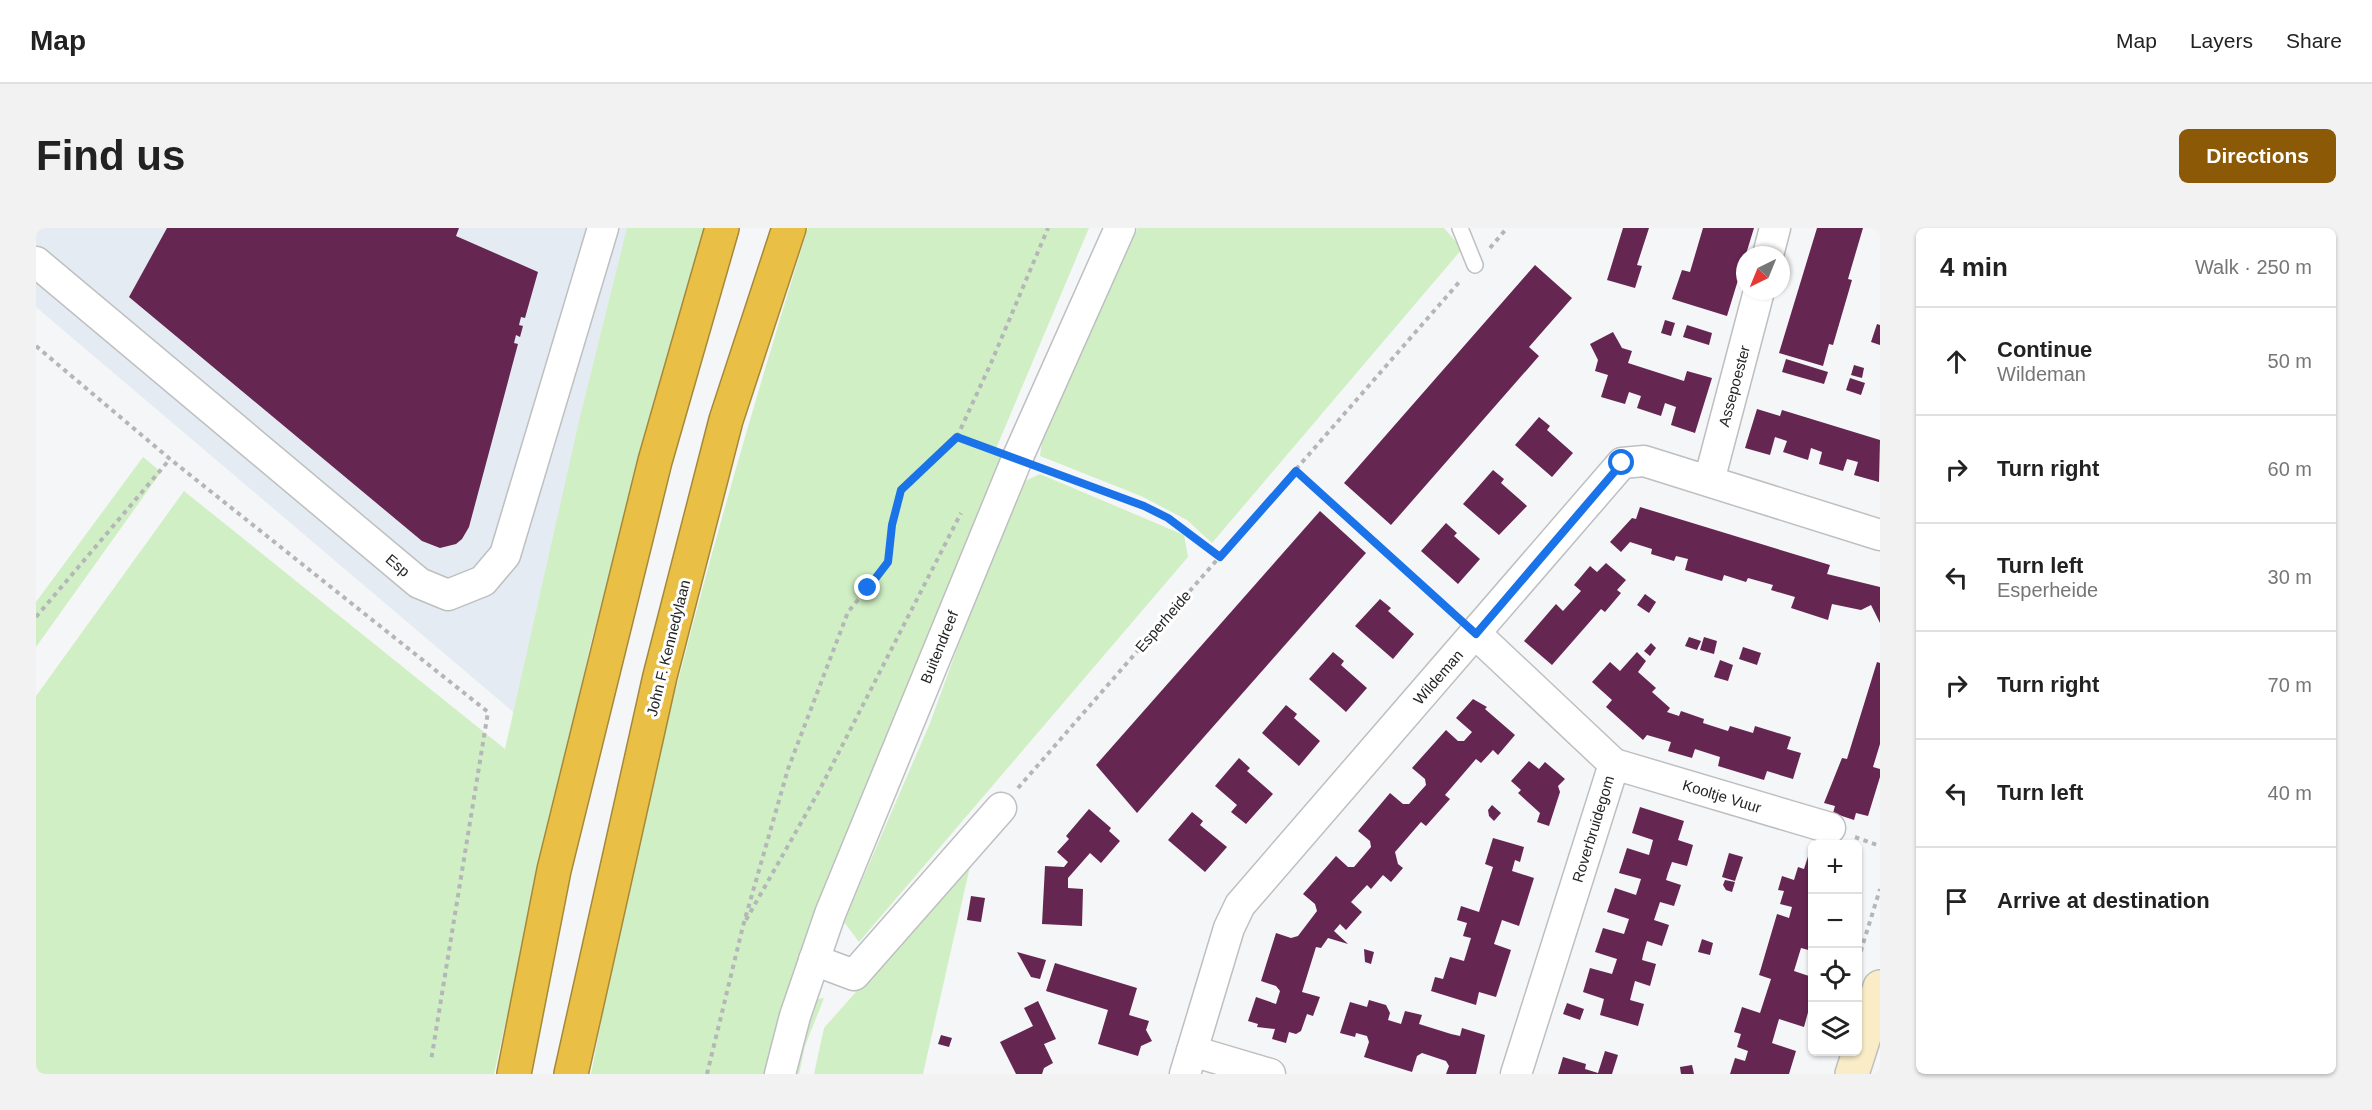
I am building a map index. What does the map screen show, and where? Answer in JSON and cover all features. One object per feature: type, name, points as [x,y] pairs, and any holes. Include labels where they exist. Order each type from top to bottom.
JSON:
[{"type":"highway","points":[[514,1074],[559,848],[656,461],[722,228]]},
{"type":"highway","name":"John F. Kennedylaan","points":[[571,1074],[668,642],[726,420],[789,228]]},
{"type":"street","name":"Esp","points":[[36,261],[419,583],[448,595],[483,580],[505,555],[603,228]]},
{"type":"street","name":"Buitendreef","points":[[780,1074],[795,1016],[842,882],[1017,459],[1120,228]]},
{"type":"street","points":[[1770,246],[1775,228]]},
{"type":"street","name":"Assepoester","points":[[1709,481],[1757,300]]},
{"type":"street","name":"Wildeman","points":[[1188,1062],[1229,928],[1240,905],[1622,463],[1644,461],[1880,535]]},
{"type":"street","name":"Roverbruidegom","points":[[1476,634],[1614,764],[1516,1074]]},
{"type":"street","name":"Kooltje Vuur","points":[[1614,764],[1830,828]]},
{"type":"street","points":[[814,960],[854,975],[1001,808]]},
{"type":"street","points":[[1852,1074],[1880,987]]},
{"type":"street","points":[[1188,1062],[1270,1074]]},
{"type":"lane","points":[[1460,228],[1475,265]]},
{"type":"path","points":[[707,1074],[743,926],[788,769],[848,612],[888,562],[898,497],[907,483],[957,437],[1048,228]]},
{"type":"path","name":"Esperheide","points":[[1001,808],[1475,265]]},
{"type":"path","points":[[36,346],[170,459],[489,712],[431,1060]]},
{"type":"path","points":[[957,437],[1144,506],[1168,518],[1220,557]]},
{"type":"path","points":[[36,617],[170,459]]},
{"type":"path","points":[[1296,471],[1476,634]]},
{"type":"path","points":[[743,926],[819,791],[962,512]]},
{"type":"path","points":[[1861,948],[1880,889]]},
{"type":"shaded area","points":[[36,228],[665,228],[525,722],[36,307]]},
{"type":"green space","points":[[627,228],[711,228],[652,422],[591,642],[494,1074],[36,1074],[36,696],[184,491],[505,749],[580,417]]},
{"type":"green space","points":[[808,228],[1089,228],[995,451],[1011,461],[767,1074],[591,1074],[614,952],[659,754],[762,377]]},
{"type":"green space","points":[[1138,228],[1444,228],[1462,249],[1212,543],[1187,520],[1141,496],[1040,456],[1043,432]]},
{"type":"green space","points":[[143,457],[161,472],[36,647],[36,602]]},
{"type":"green space","points":[[1040,474],[1184,535],[1188,557],[859,942],[844,922],[930,723],[984,575],[1023,482]]},
{"type":"green space","points":[[971,862],[923,1074],[814,1074],[824,1028]]},
{"type":"green space","points":[[824,998],[805,1046],[799,1074],[792,1074],[812,1000]]},
{"type":"building","points":[[167,228],[459,228],[456,236],[538,272],[525,318],[521,317],[519,325],[523,326],[520,337],[516,335],[514,343],[518,344],[469,527],[462,539],[456,544],[440,548],[422,541],[129,297]]},
{"type":"building","points":[[1623,228],[1649,228],[1637,265],[1642,266],[1635,288],[1607,280]]},
{"type":"building","points":[[1703,228],[1754,228],[1748,246],[1736,246],[1736,287],[1727,316],[1672,299],[1682,270],[1690,272]]},
{"type":"building","points":[[1817,228],[1863,228],[1848,279],[1852,280],[1833,345],[1829,344],[1823,366],[1779,353]]},
{"type":"building","points":[[1535,265],[1572,298],[1529,347],[1539,356],[1391,525],[1344,483]]},
{"type":"building","points":[[1665,320],[1675,323],[1671,336],[1661,333]]},
{"type":"building","points":[[1877,324],[1880,325],[1880,345],[1871,342]]},
{"type":"building","points":[[1687,325],[1712,333],[1709,345],[1683,337]]},
{"type":"building","points":[[1613,332],[1622,348],[1632,351],[1628,363],[1684,381],[1687,371],[1712,378],[1695,433],[1671,425],[1676,407],[1665,403],[1661,416],[1637,408],[1641,396],[1629,392],[1625,404],[1601,397],[1608,375],[1595,371],[1598,360],[1590,344]]},
{"type":"building","points":[[1786,359],[1828,372],[1824,384],[1782,372]]},
{"type":"building","points":[[1854,365],[1864,368],[1862,378],[1851,375]]},
{"type":"building","points":[[1850,378],[1865,383],[1861,395],[1846,390]]},
{"type":"building","points":[[1757,409],[1780,416],[1782,410],[1880,440],[1879,482],[1854,475],[1858,462],[1847,459],[1843,471],[1819,464],[1822,452],[1811,448],[1808,460],[1783,452],[1787,441],[1775,437],[1770,455],[1745,448]]},
{"type":"building","points":[[1539,417],[1550,426],[1547,430],[1573,453],[1552,477],[1515,445]]},
{"type":"building","points":[[1493,470],[1504,479],[1501,483],[1527,506],[1499,535],[1463,504]]},
{"type":"building","points":[[1640,507],[1830,565],[1827,574],[1880,587],[1880,623],[1871,605],[1861,610],[1832,604],[1828,620],[1791,608],[1795,597],[1771,590],[1773,585],[1748,578],[1746,582],[1724,575],[1722,581],[1685,570],[1688,559],[1676,556],[1674,561],[1651,554],[1652,549],[1630,542],[1621,552],[1610,542],[1632,518],[1636,519]]},
{"type":"building","points":[[1320,511],[1366,553],[1137,813],[1096,765]]},
{"type":"building","points":[[1446,523],[1457,533],[1454,536],[1480,559],[1458,584],[1421,551]]},
{"type":"building","points":[[1606,563],[1626,580],[1617,590],[1621,593],[1605,612],[1601,609],[1552,665],[1524,641],[1556,604],[1563,611],[1581,591],[1574,585],[1590,566],[1597,572]]},
{"type":"building","points":[[1645,594],[1656,602],[1649,613],[1637,605]]},
{"type":"building","points":[[1380,599],[1391,608],[1388,611],[1414,634],[1393,659],[1355,626]]},
{"type":"building","points":[[1689,637],[1701,641],[1697,650],[1685,646]]},
{"type":"building","points":[[1704,637],[1717,641],[1714,654],[1700,650]]},
{"type":"building","points":[[1651,643],[1656,648],[1650,656],[1644,651]]},
{"type":"building","points":[[1743,647],[1761,653],[1757,665],[1739,659]]},
{"type":"building","points":[[1333,652],[1344,661],[1341,665],[1367,688],[1346,712],[1309,679]]},
{"type":"building","points":[[1637,652],[1646,661],[1638,672],[1656,688],[1652,692],[1670,708],[1667,712],[1679,716],[1681,711],[1704,719],[1703,723],[1728,731],[1730,726],[1753,733],[1755,726],[1791,737],[1787,749],[1801,753],[1793,779],[1767,771],[1764,780],[1718,766],[1720,757],[1695,749],[1692,758],[1668,751],[1671,742],[1647,735],[1643,740],[1606,707],[1612,700],[1592,682],[1610,662],[1620,671]]},
{"type":"building","points":[[1720,660],[1733,665],[1728,681],[1714,677]]},
{"type":"building","points":[[1877,662],[1880,663],[1880,744],[1873,767],[1880,769],[1880,777],[1868,816],[1856,813],[1854,820],[1833,813],[1835,806],[1824,803],[1842,758],[1847,759]]},
{"type":"building","points":[[1473,699],[1487,707],[1485,709],[1515,735],[1498,755],[1493,750],[1481,763],[1476,759],[1445,795],[1450,799],[1426,826],[1421,822],[1395,852],[1398,864],[1403,868],[1391,882],[1383,875],[1371,889],[1367,885],[1351,902],[1362,912],[1346,930],[1340,924],[1334,931],[1348,944],[1328,938],[1321,948],[1316,947],[1302,992],[1320,997],[1313,1016],[1307,1014],[1301,1031],[1296,1034],[1289,1032],[1286,1043],[1272,1039],[1275,1029],[1257,1027],[1258,1024],[1248,1021],[1256,997],[1276,1004],[1280,991],[1276,986],[1261,981],[1276,933],[1291,938],[1298,936],[1317,911],[1315,904],[1303,894],[1336,856],[1348,867],[1354,867],[1371,847],[1370,841],[1358,831],[1390,793],[1403,804],[1409,804],[1426,785],[1425,779],[1412,768],[1446,730],[1458,741],[1464,741],[1472,732],[1456,718]]},
{"type":"building","points":[[1286,705],[1297,714],[1294,718],[1320,741],[1299,766],[1262,733]]},
{"type":"building","points":[[1239,758],[1250,768],[1247,771],[1273,794],[1246,824],[1231,812],[1237,805],[1215,786]]},
{"type":"building","points":[[1529,761],[1539,769],[1545,762],[1565,779],[1558,786],[1560,792],[1549,826],[1537,822],[1540,813],[1518,793],[1521,790],[1511,781]]},
{"type":"building","points":[[1492,805],[1501,813],[1494,821],[1489,816],[1488,810]]},
{"type":"building","points":[[1640,807],[1684,821],[1678,840],[1693,845],[1687,866],[1672,862],[1668,873],[1666,880],[1681,885],[1674,906],[1660,902],[1654,920],[1669,925],[1662,946],[1647,941],[1642,960],[1656,964],[1650,986],[1635,981],[1630,1000],[1644,1004],[1638,1026],[1600,1015],[1604,999],[1583,992],[1590,968],[1612,974],[1617,959],[1595,952],[1603,928],[1624,934],[1629,919],[1607,912],[1615,888],[1636,895],[1641,879],[1619,873],[1627,848],[1649,855],[1653,840],[1632,833]]},
{"type":"building","points":[[1089,809],[1111,828],[1109,831],[1120,841],[1101,863],[1090,853],[1068,878],[1068,888],[1083,889],[1082,926],[1042,924],[1045,866],[1064,867],[1068,862],[1057,852],[1069,839],[1066,836]]},
{"type":"building","points":[[1192,812],[1203,821],[1200,825],[1227,847],[1205,872],[1168,840]]},
{"type":"building","points":[[1818,834],[1838,840],[1816,840]]},
{"type":"building","points":[[1493,838],[1524,847],[1520,862],[1515,860],[1512,871],[1534,878],[1519,926],[1502,920],[1494,944],[1511,950],[1496,997],[1479,992],[1476,1005],[1431,991],[1435,977],[1443,979],[1450,957],[1464,961],[1471,938],[1463,936],[1467,923],[1457,920],[1461,906],[1479,912],[1493,867],[1485,864]]},
{"type":"building","points":[[1729,853],[1743,857],[1735,881],[1722,877]]},
{"type":"building","points":[[1808,856],[1808,950],[1801,948],[1794,971],[1808,976],[1808,1012],[1804,1027],[1779,1019],[1772,1043],[1796,1051],[1789,1074],[1730,1074],[1735,1058],[1745,1061],[1748,1051],[1737,1047],[1741,1034],[1734,1032],[1742,1007],[1760,1013],[1771,979],[1759,975],[1777,914],[1789,918],[1792,907],[1780,904],[1784,891],[1778,890],[1782,876],[1794,880],[1798,867],[1804,869]]},
{"type":"building","points":[[1725,880],[1735,882],[1732,892],[1726,890],[1723,885]]},
{"type":"building","points":[[971,896],[985,898],[981,922],[967,920]]},
{"type":"building","points":[[1702,939],[1713,943],[1710,955],[1698,952]]},
{"type":"building","points":[[1364,949],[1374,952],[1371,964],[1365,962]]},
{"type":"building","points":[[1017,952],[1046,960],[1040,979],[1031,977]]},
{"type":"building","points":[[1055,963],[1137,988],[1129,1015],[1149,1021],[1146,1030],[1152,1041],[1141,1046],[1138,1056],[1098,1044],[1108,1010],[1046,991]]},
{"type":"building","points":[[1369,1000],[1386,1005],[1390,1013],[1388,1020],[1401,1024],[1405,1011],[1422,1015],[1419,1024],[1451,1034],[1460,1036],[1462,1028],[1485,1035],[1476,1074],[1446,1074],[1449,1066],[1446,1061],[1422,1053],[1417,1056],[1412,1072],[1364,1057],[1369,1042],[1367,1036],[1356,1033],[1355,1037],[1340,1033],[1350,1002],[1367,1007]]},
{"type":"building","points":[[1038,1001],[1056,1039],[1044,1044],[1053,1063],[1044,1068],[1042,1074],[1016,1074],[1000,1042],[1033,1026],[1024,1008]]},
{"type":"building","points":[[1567,1003],[1584,1009],[1580,1020],[1563,1014]]},
{"type":"building","points":[[941,1035],[952,1038],[949,1047],[938,1044]]},
{"type":"building","points":[[1605,1051],[1618,1055],[1612,1074],[1558,1074],[1563,1057],[1586,1064],[1585,1069],[1598,1073]]},
{"type":"building","points":[[1692,1065],[1694,1074],[1681,1074],[1680,1067]]},
{"type":"route","points":[[868,588],[888,562],[892,525],[901,490],[957,437],[1144,506],[1168,518],[1220,557],[1296,471],[1476,634],[1622,463]]}]
